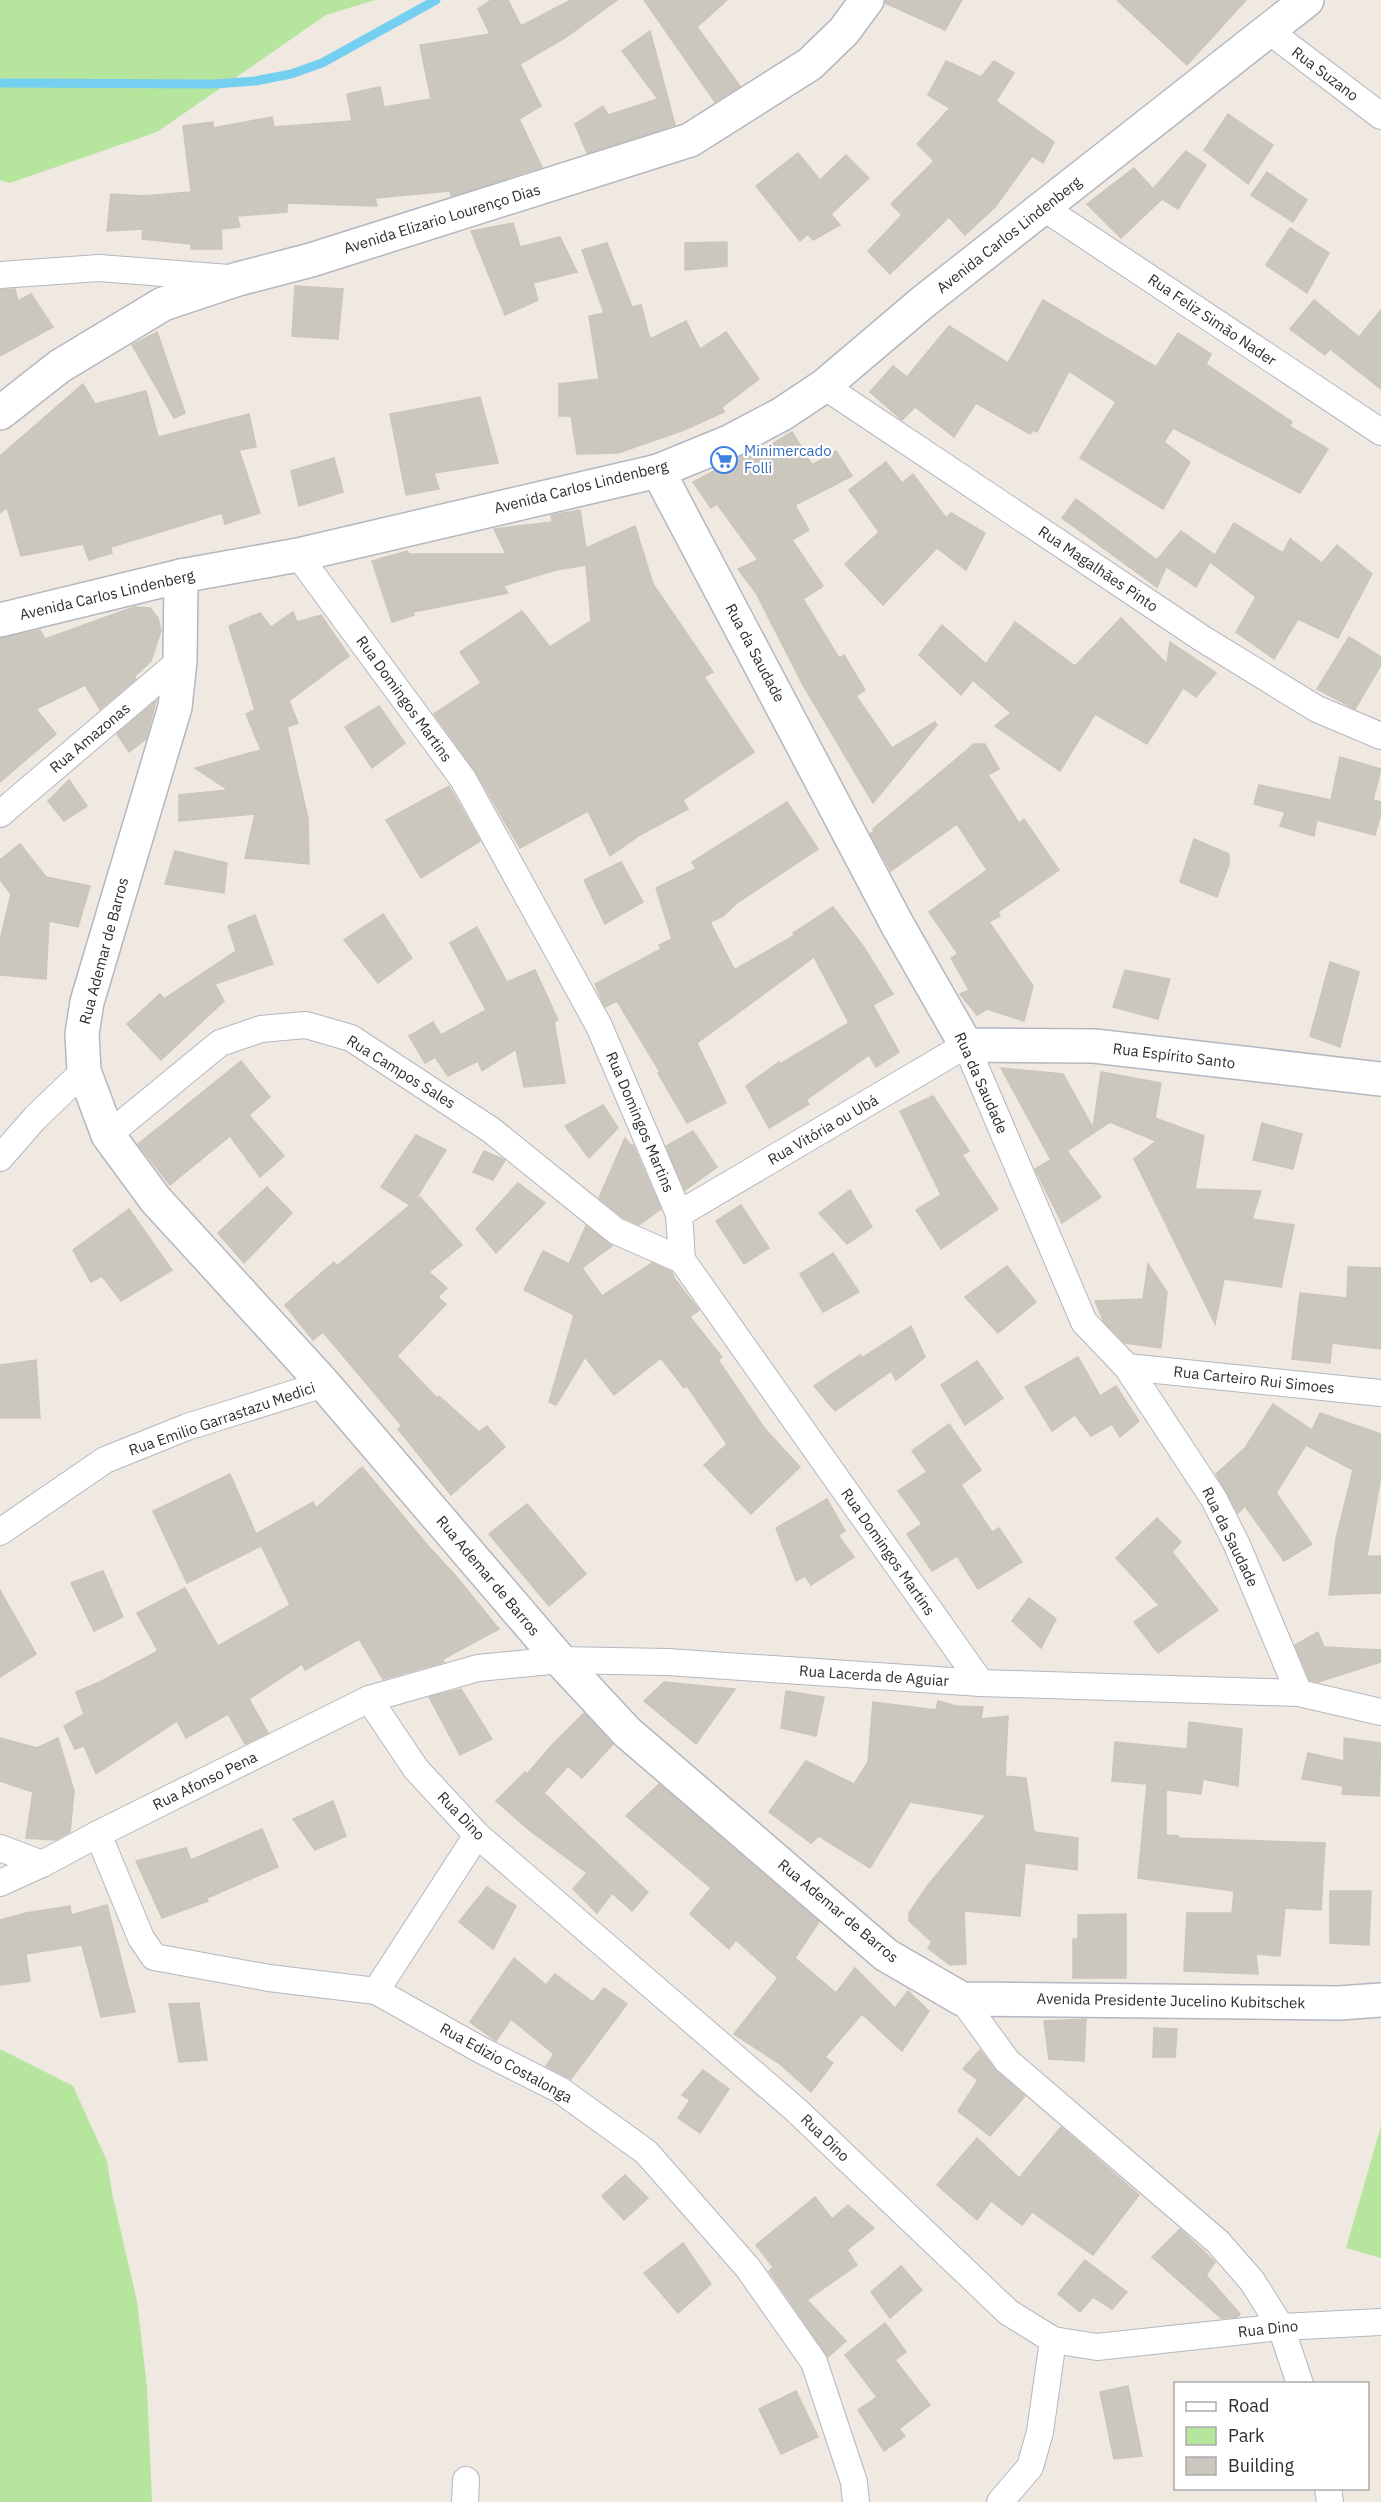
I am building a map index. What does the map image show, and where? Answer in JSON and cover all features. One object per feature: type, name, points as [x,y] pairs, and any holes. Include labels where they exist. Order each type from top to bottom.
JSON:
[{"type":"street","name":"Avenida Elizario Lourenço Dias","points":[[0,413],[60,366],[163,304],[238,279],[311,260],[690,140],[810,64],[844,31],[867,0]]},
{"type":"street","name":"Avenida Carlos Lindenberg","points":[[0,620],[181,576],[298,555],[658,471],[729,442],[782,414],[824,386],[923,302],[1307,0]]},
{"type":"street","name":"Rua Suzano","points":[[1269,31],[1381,116]]},
{"type":"street","name":"Rua Feliz Simão Nader","points":[[1044,208],[1381,432]]},
{"type":"street","points":[[0,275],[99,268],[238,279]]},
{"type":"street","name":"Rua Magalhães Pinto","points":[[824,386],[1203,639],[1317,709],[1381,736]]},
{"type":"street","name":"Rua da Saudade","points":[[658,471],[893,915],[966,1045],[1084,1322],[1127,1367],[1214,1499],[1237,1545],[1299,1693]]},
{"type":"street","name":"Rua Domingos Martins","points":[[298,555],[463,779],[599,1026],[679,1214],[682,1260],[981,1683]]},
{"type":"street","name":"Rua Ademar de Barros","points":[[181,576],[180,662],[175,707],[87,1002],[82,1034],[84,1071],[108,1135],[155,1199],[324,1384],[560,1660],[627,1732],[886,1955],[962,1999],[1007,2061],[1218,2242],[1252,2281],[1281,2327],[1299,2382]]},
{"type":"street","name":"Rua Amazonas","points":[[0,814],[180,662]]},
{"type":"street","name":"Rua Campos Sales","points":[[108,1135],[220,1043],[261,1029],[306,1025],[351,1038],[491,1130],[616,1231],[682,1260]]},
{"type":"street","name":"Rua Espírito Santo","points":[[966,1045],[1094,1046],[1381,1079]]},
{"type":"street","name":"Rua Vitória ou Ubá","points":[[679,1214],[966,1045]]},
{"type":"street","points":[[0,1158],[35,1118],[84,1071]]},
{"type":"street","name":"Rua Carteiro Rui Simoes","points":[[1127,1367],[1381,1393]]},
{"type":"street","name":"Rua Emilio Garrastazu Medici","points":[[0,1532],[105,1460],[188,1427],[324,1384]]},
{"type":"street","name":"Rua Lacerda de Aguiar","points":[[369,1699],[477,1668],[560,1660],[667,1662],[981,1683],[1299,1693],[1381,1712]]},
{"type":"street","name":"Rua Afonso Pena","points":[[0,1883],[369,1699]]},
{"type":"street","name":"Rua Dino","points":[[369,1699],[416,1769],[477,1835],[796,2110],[1008,2312],[1053,2340],[1097,2347],[1281,2327],[1381,2322]]},
{"type":"street","name":"Rua Edizio Costalonga","points":[[98,1834],[141,1938],[154,1957],[269,1978],[376,1991],[479,2049],[560,2090],[646,2152],[748,2268],[814,2362],[854,2482],[856,2502]]},
{"type":"street","points":[[376,1991],[477,1835]]},
{"type":"street","points":[[0,1848],[42,1864]]},
{"type":"street","name":"Avenida Presidente Jucelino Kubitschek","points":[[962,1999],[1339,2003],[1381,2000]]},
{"type":"street","points":[[1000,2502],[1030,2467],[1040,2432],[1053,2340]]},
{"type":"green space","points":[[0,0],[375,0],[326,15],[157,132],[10,183],[0,180]]},
{"type":"green space","points":[[0,2049],[73,2086],[107,2161],[112,2193],[137,2301],[147,2387],[152,2502],[0,2502]]},
{"type":"green space","points":[[1381,2126],[1381,2258],[1346,2248]]},
{"type":"building","points":[[491,0],[508,0],[521,26],[571,0],[617,0],[566,37],[520,64],[541,106],[519,119],[542,167],[451,196],[450,191],[375,198],[377,206],[287,203],[287,212],[237,216],[240,227],[221,229],[222,249],[191,249],[191,244],[142,239],[143,229],[107,231],[111,194],[143,196],[191,192],[183,126],[213,122],[213,128],[272,117],[274,127],[352,121],[347,94],[380,87],[384,107],[431,99],[420,45],[490,34],[478,9]]},
{"type":"building","points":[[644,0],[727,0],[697,27],[740,86],[715,102]]},
{"type":"building","points":[[885,0],[962,0],[945,30],[885,3]]},
{"type":"building","points":[[1117,0],[1246,0],[1187,65]]},
{"type":"building","points":[[650,31],[675,125],[587,153],[575,124],[603,106],[608,115],[658,99],[622,51]]},
{"type":"building","points":[[946,61],[981,77],[994,61],[1014,73],[996,101],[1054,142],[1043,163],[1032,156],[995,207],[965,235],[949,217],[890,274],[868,251],[902,215],[891,204],[934,161],[917,144],[950,108],[928,95]]},
{"type":"building","points":[[1228,114],[1273,145],[1248,184],[1204,150]]},
{"type":"building","points":[[1186,151],[1206,165],[1178,209],[1162,199],[1121,238],[1087,204],[1134,168],[1153,189]]},
{"type":"building","points":[[798,153],[820,180],[846,155],[869,178],[831,214],[840,225],[813,240],[808,234],[800,241],[756,186]]},
{"type":"building","points":[[1267,172],[1307,200],[1293,222],[1251,195]]},
{"type":"building","points":[[513,223],[520,247],[560,237],[577,272],[533,283],[538,300],[505,315],[471,231]]},
{"type":"building","points":[[1290,228],[1329,253],[1307,293],[1266,265]]},
{"type":"building","points":[[727,242],[727,266],[685,270],[685,243]]},
{"type":"building","points":[[607,243],[632,307],[641,305],[650,339],[686,321],[700,349],[726,332],[759,379],[722,407],[724,412],[684,430],[618,453],[577,454],[571,416],[559,416],[559,384],[599,379],[589,316],[604,313],[582,250]]},
{"type":"building","points":[[295,286],[343,289],[338,339],[292,336]]},
{"type":"building","points":[[15,289],[18,301],[31,294],[53,327],[0,356],[0,290]]},
{"type":"building","points":[[1043,300],[1156,367],[1178,333],[1211,354],[1206,364],[1292,422],[1289,426],[1328,449],[1300,493],[1173,428],[1164,442],[1190,462],[1163,509],[1080,458],[1116,402],[1069,371],[1037,432],[1033,430],[1030,434],[976,403],[954,437],[915,407],[902,420],[870,392],[893,366],[907,377],[949,326],[1008,363]]},
{"type":"building","points":[[1314,300],[1359,337],[1381,310],[1381,389],[1330,349],[1325,355],[1290,329]]},
{"type":"building","points":[[157,332],[185,413],[174,418],[132,345]]},
{"type":"building","points":[[83,384],[95,404],[146,391],[158,437],[249,414],[256,447],[239,450],[260,513],[225,524],[222,513],[111,547],[112,553],[89,560],[83,544],[21,556],[7,507],[0,513],[0,456]]},
{"type":"building","points":[[480,397],[498,463],[434,473],[439,489],[406,495],[390,414]]},
{"type":"building","points":[[792,432],[812,465],[836,451],[852,476],[795,505],[809,530],[792,540],[823,586],[803,599],[839,658],[844,655],[865,690],[856,696],[892,748],[935,722],[937,725],[873,803],[803,685],[756,593],[738,569],[758,560],[717,504],[711,508],[693,482],[760,447],[762,450]]},
{"type":"building","points":[[334,458],[343,492],[299,506],[291,471]]},
{"type":"building","points":[[886,462],[902,483],[913,474],[946,518],[951,513],[985,533],[966,570],[937,548],[883,605],[845,564],[879,532],[849,490]]},
{"type":"building","points":[[1076,499],[1157,560],[1181,531],[1215,555],[1234,523],[1283,553],[1290,539],[1322,563],[1337,545],[1372,574],[1338,638],[1298,619],[1274,659],[1236,632],[1256,597],[1210,562],[1196,587],[1162,564],[1166,567],[1157,587],[1062,518]]},
{"type":"building","points":[[580,510],[586,548],[635,526],[653,584],[713,672],[704,677],[754,752],[683,800],[688,809],[640,835],[610,856],[588,811],[520,848],[476,772],[434,714],[481,683],[460,652],[522,611],[550,647],[591,621],[586,565],[556,570],[503,586],[508,593],[413,612],[414,615],[392,622],[372,561],[407,551],[409,554],[506,554],[494,529],[552,522],[551,515]]},
{"type":"building","points":[[134,607],[150,608],[158,618],[161,631],[151,661],[134,677],[136,679],[100,709],[85,685],[36,709],[56,734],[0,782],[0,638],[40,630],[45,639]]},
{"type":"building","points":[[293,612],[297,622],[321,615],[349,656],[289,701],[298,723],[287,727],[308,818],[309,864],[245,858],[255,814],[179,821],[179,795],[228,790],[195,768],[261,750],[246,714],[255,710],[229,626],[260,613],[271,627]]},
{"type":"building","points":[[1121,618],[1167,664],[1170,642],[1216,673],[1196,697],[1183,688],[1147,744],[1095,714],[1060,771],[995,726],[1011,713],[974,681],[982,669],[961,695],[919,655],[942,625],[986,664],[1015,622],[1075,666]]},
{"type":"building","points":[[1349,637],[1381,657],[1381,665],[1355,709],[1317,689]]},
{"type":"building","points":[[156,701],[146,739],[129,752],[117,734]]},
{"type":"building","points":[[379,706],[405,743],[372,768],[345,727]]},
{"type":"building","points":[[974,744],[985,744],[999,769],[988,775],[1019,823],[1024,819],[1059,870],[998,912],[1000,916],[989,922],[1033,986],[1024,1021],[987,1009],[977,1015],[960,994],[969,990],[951,958],[958,954],[929,912],[987,870],[957,824],[891,871],[870,834],[874,831],[873,829]]},
{"type":"building","points":[[1340,757],[1381,769],[1373,800],[1381,802],[1381,813],[1375,835],[1317,820],[1314,836],[1280,826],[1285,812],[1254,804],[1259,785],[1331,800]]},
{"type":"building","points":[[69,780],[87,806],[64,821],[48,801]]},
{"type":"building","points":[[449,786],[480,841],[421,878],[386,820]]},
{"type":"building","points":[[787,802],[818,849],[737,903],[723,916],[710,922],[736,969],[795,935],[793,933],[833,907],[863,946],[893,994],[873,1005],[899,1052],[876,1067],[869,1055],[806,1100],[809,1104],[769,1128],[746,1086],[779,1062],[780,1064],[849,1023],[814,957],[697,1043],[726,1103],[687,1123],[658,1073],[660,1072],[617,1001],[605,1007],[595,984],[661,949],[659,945],[672,939],[656,888],[696,869],[692,862]]},
{"type":"building","points":[[1194,839],[1229,854],[1229,864],[1217,897],[1180,882]]},
{"type":"building","points":[[20,844],[46,877],[90,886],[78,927],[49,921],[46,979],[0,975],[0,940],[11,894],[0,880],[0,860]]},
{"type":"building","points":[[175,851],[227,863],[224,893],[165,884]]},
{"type":"building","points":[[621,862],[643,902],[605,924],[584,880]]},
{"type":"building","points":[[383,914],[412,958],[378,983],[344,940]]},
{"type":"building","points":[[255,915],[273,964],[215,984],[224,1001],[161,1060],[127,1024],[160,994],[164,999],[236,951],[228,926]]},
{"type":"building","points":[[477,927],[507,982],[535,970],[558,1020],[554,1022],[565,1083],[524,1087],[516,1049],[482,1071],[478,1061],[448,1076],[435,1057],[425,1063],[409,1036],[433,1022],[441,1035],[486,1010],[450,943]]},
{"type":"building","points":[[1330,962],[1359,972],[1340,1047],[1310,1036]]},
{"type":"building","points":[[1125,970],[1170,979],[1158,1019],[1113,1007]]},
{"type":"building","points":[[241,1061],[270,1097],[249,1115],[284,1156],[260,1177],[230,1136],[170,1185],[138,1144]]},
{"type":"building","points":[[1001,1068],[1063,1074],[1093,1128],[1101,1072],[1161,1083],[1155,1118],[1204,1136],[1195,1189],[1261,1191],[1252,1219],[1294,1225],[1281,1287],[1224,1279],[1215,1324],[1134,1159],[1156,1141],[1110,1122],[1067,1151],[1101,1197],[1062,1223],[1035,1169],[1051,1160]]},
{"type":"building","points":[[933,1096],[969,1151],[962,1155],[998,1209],[941,1249],[916,1210],[941,1195],[900,1111]]},
{"type":"building","points":[[603,1105],[618,1128],[589,1158],[565,1126]]},
{"type":"building","points":[[1262,1123],[1302,1134],[1293,1169],[1253,1160]]},
{"type":"building","points":[[693,1131],[717,1167],[685,1190],[666,1146]]},
{"type":"building","points":[[416,1135],[446,1150],[413,1203],[420,1197],[462,1245],[429,1272],[447,1288],[438,1297],[446,1304],[397,1356],[437,1398],[439,1396],[479,1432],[487,1426],[505,1447],[451,1495],[398,1429],[402,1426],[323,1332],[313,1340],[285,1305],[334,1262],[337,1266],[410,1205],[381,1187]]},
{"type":"building","points":[[625,1138],[631,1146],[633,1145],[661,1209],[639,1225],[624,1218],[599,1198]]},
{"type":"building","points":[[484,1151],[505,1160],[493,1180],[473,1172]]},
{"type":"building","points":[[518,1183],[545,1203],[496,1253],[476,1229]]},
{"type":"building","points":[[267,1187],[292,1213],[244,1263],[218,1233]]},
{"type":"building","points":[[850,1190],[872,1227],[847,1244],[819,1213]]},
{"type":"building","points":[[741,1205],[769,1248],[744,1264],[716,1221]]},
{"type":"building","points":[[129,1209],[172,1270],[121,1301],[102,1276],[91,1282],[73,1250]]},
{"type":"building","points":[[586,1226],[612,1246],[582,1268],[602,1296],[652,1263],[672,1272],[674,1278],[699,1310],[690,1317],[722,1357],[718,1360],[765,1429],[800,1467],[751,1514],[704,1465],[727,1444],[687,1386],[684,1388],[661,1358],[614,1395],[585,1357],[556,1405],[549,1402],[574,1315],[524,1290],[543,1251],[569,1264]]},
{"type":"building","points":[[833,1253],[859,1292],[823,1312],[800,1274]]},
{"type":"building","points":[[1148,1264],[1167,1292],[1161,1348],[1125,1343],[1104,1322],[1095,1301],[1143,1299]]},
{"type":"building","points":[[1007,1266],[1036,1302],[998,1333],[965,1297]]},
{"type":"building","points":[[1348,1267],[1381,1268],[1381,1349],[1332,1343],[1330,1363],[1292,1359],[1300,1293],[1347,1298]]},
{"type":"building","points":[[911,1326],[925,1357],[896,1380],[891,1371],[835,1411],[814,1386],[860,1355],[862,1358]]},
{"type":"building","points":[[1078,1357],[1100,1396],[1116,1386],[1139,1421],[1120,1437],[1112,1424],[1091,1436],[1075,1415],[1052,1431],[1025,1387]]},
{"type":"building","points":[[36,1360],[40,1418],[0,1418],[0,1365]]},
{"type":"building","points":[[977,1361],[1003,1398],[965,1425],[941,1385]]},
{"type":"building","points":[[1273,1404],[1312,1430],[1320,1413],[1381,1434],[1381,1476],[1367,1556],[1381,1556],[1381,1593],[1329,1595],[1336,1539],[1353,1470],[1306,1445],[1276,1493],[1312,1544],[1284,1561],[1245,1506],[1238,1513],[1216,1474],[1245,1448]]},
{"type":"building","points":[[949,1424],[981,1470],[961,1485],[992,1532],[999,1528],[1022,1562],[978,1589],[957,1556],[932,1571],[907,1534],[922,1524],[898,1491],[927,1472],[912,1451]]},
{"type":"building","points":[[362,1467],[499,1629],[443,1659],[444,1662],[383,1679],[359,1639],[305,1670],[302,1664],[249,1699],[268,1733],[245,1744],[228,1714],[186,1738],[177,1721],[96,1774],[84,1746],[75,1749],[64,1726],[84,1714],[76,1692],[158,1651],[137,1613],[185,1588],[218,1646],[290,1605],[257,1537],[261,1546],[187,1583],[153,1511],[230,1474],[256,1534],[313,1502],[316,1508]]},
{"type":"building","points":[[827,1499],[845,1531],[838,1535],[854,1557],[811,1585],[805,1576],[796,1581],[776,1528]]},
{"type":"building","points":[[527,1504],[586,1574],[549,1606],[489,1534]]},
{"type":"building","points":[[1157,1518],[1181,1542],[1172,1552],[1218,1610],[1158,1653],[1134,1622],[1159,1605],[1116,1558]]},
{"type":"building","points":[[103,1571],[123,1617],[94,1631],[71,1583]]},
{"type":"building","points":[[0,1590],[36,1654],[0,1677]]},
{"type":"building","points":[[1029,1598],[1056,1619],[1041,1648],[1012,1621]]},
{"type":"building","points":[[1318,1632],[1324,1647],[1381,1650],[1381,1662],[1318,1682],[1310,1680],[1295,1645]]},
{"type":"building","points":[[664,1682],[735,1689],[696,1744],[644,1701]]},
{"type":"building","points":[[461,1689],[492,1739],[460,1755],[429,1697]]},
{"type":"building","points":[[786,1691],[824,1697],[816,1736],[781,1728]]},
{"type":"building","points":[[938,1701],[956,1706],[983,1707],[981,1719],[1008,1716],[1005,1776],[1026,1778],[1034,1832],[1078,1838],[1077,1870],[1025,1863],[1020,1916],[964,1911],[966,1964],[950,1965],[928,1948],[932,1942],[909,1921],[909,1913],[928,1885],[986,1815],[910,1802],[870,1868],[819,1836],[811,1843],[769,1812],[806,1761],[854,1784],[868,1762],[873,1702],[936,1710]]},
{"type":"building","points":[[584,1713],[613,1744],[582,1778],[568,1766],[544,1793],[648,1892],[632,1911],[612,1893],[597,1913],[573,1889],[587,1873],[529,1830],[496,1801],[525,1772],[527,1774]]},
{"type":"building","points":[[1189,1722],[1242,1729],[1238,1786],[1203,1779],[1201,1794],[1166,1790],[1166,1835],[1178,1836],[1178,1838],[1325,1843],[1321,1910],[1285,1908],[1280,1956],[1256,1954],[1258,1974],[1184,1971],[1187,1913],[1232,1913],[1234,1891],[1138,1878],[1147,1784],[1112,1781],[1115,1742],[1187,1749]]},
{"type":"building","points":[[0,1738],[37,1748],[58,1738],[74,1791],[70,1832],[55,1840],[26,1838],[33,1792],[0,1781]]},
{"type":"building","points":[[1344,1738],[1381,1743],[1379,1796],[1342,1794],[1343,1786],[1302,1779],[1308,1753],[1344,1761]]},
{"type":"building","points":[[659,1784],[819,1922],[795,1958],[836,1993],[855,1968],[895,2008],[908,1991],[929,2011],[902,2051],[862,2014],[825,2057],[833,2063],[811,2092],[780,2064],[734,2034],[778,1978],[736,1940],[729,1949],[690,1914],[711,1888],[626,1816]]},
{"type":"building","points":[[333,1801],[346,1836],[315,1850],[293,1819]]},
{"type":"building","points":[[262,1829],[278,1867],[207,1898],[208,1901],[162,1918],[136,1861],[186,1848],[191,1860]]},
{"type":"building","points":[[487,1887],[516,1906],[493,1949],[459,1922]]},
{"type":"building","points":[[1330,1891],[1371,1891],[1369,1945],[1330,1943]]},
{"type":"building","points":[[107,1905],[135,2012],[101,2017],[82,1945],[26,1954],[30,1981],[0,1985],[0,1920],[70,1906],[71,1915]]},
{"type":"building","points":[[1126,1914],[1126,1978],[1073,1978],[1073,1939],[1078,1939],[1078,1915]]},
{"type":"building","points":[[514,1958],[546,1985],[555,1974],[593,2002],[604,1988],[627,2004],[571,2079],[546,2066],[554,2054],[511,2019],[496,2041],[470,2022]]},
{"type":"building","points":[[199,2003],[207,2060],[179,2062],[169,2004]]},
{"type":"building","points":[[1086,2019],[1084,2061],[1049,2059],[1044,2021]]},
{"type":"building","points":[[1154,2028],[1177,2029],[1175,2057],[1153,2057]]},
{"type":"building","points":[[980,2050],[997,2072],[1025,2096],[990,2136],[958,2111],[978,2080],[963,2069]]},
{"type":"building","points":[[703,2070],[729,2089],[700,2133],[678,2118],[690,2100],[682,2095]]},
{"type":"building","points":[[1061,2127],[1139,2195],[1093,2255],[1032,2212],[1022,2225],[991,2201],[977,2220],[937,2185],[977,2138],[1019,2178]]},
{"type":"building","points":[[625,2175],[648,2198],[624,2220],[602,2196]]},
{"type":"building","points":[[815,2197],[832,2219],[848,2205],[874,2228],[847,2250],[857,2265],[807,2300],[846,2341],[828,2357],[769,2271],[773,2267],[756,2245]]},
{"type":"building","points":[[1180,2229],[1215,2262],[1206,2275],[1240,2314],[1237,2317],[1221,2318],[1152,2257]]},
{"type":"building","points":[[683,2243],[711,2284],[678,2313],[644,2273]]},
{"type":"building","points":[[1085,2260],[1127,2292],[1112,2309],[1093,2297],[1080,2312],[1058,2294]]},
{"type":"building","points":[[901,2266],[922,2290],[890,2318],[871,2292]]},
{"type":"building","points":[[885,2323],[906,2352],[895,2360],[930,2405],[899,2429],[905,2436],[884,2451],[858,2410],[877,2397],[845,2355]]},
{"type":"building","points":[[1128,2386],[1142,2456],[1114,2459],[1100,2392]]},
{"type":"building","points":[[796,2391],[818,2437],[781,2454],[759,2409]]},
{"type":"waterway","points":[[0,83],[215,84],[255,81],[291,74],[322,63],[436,0]]},
{"type":"place","name":"Minimercado Folli","points":[[724,460]]}]
